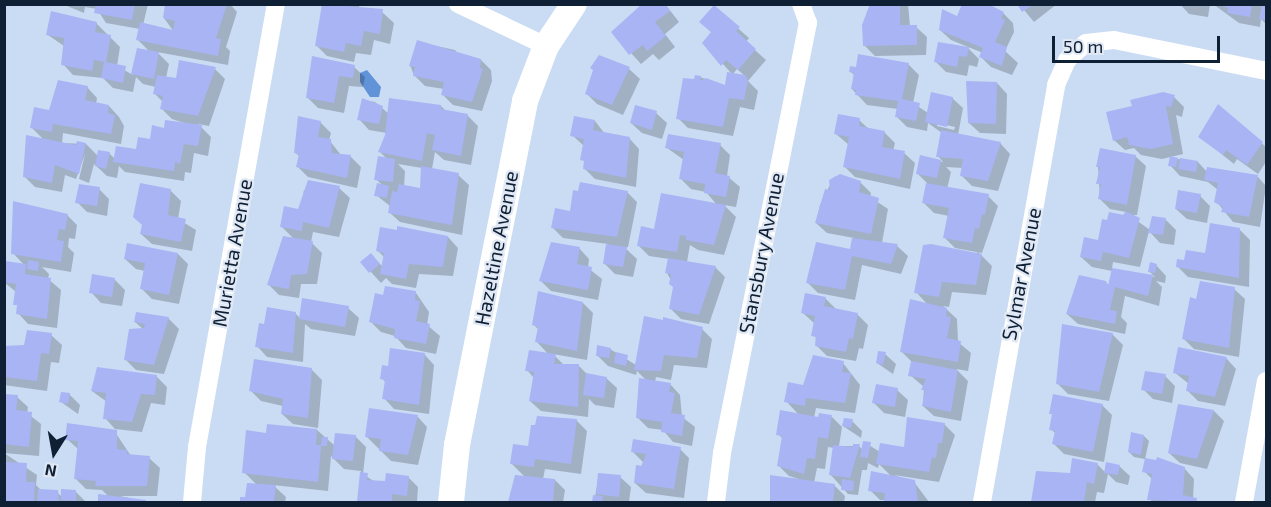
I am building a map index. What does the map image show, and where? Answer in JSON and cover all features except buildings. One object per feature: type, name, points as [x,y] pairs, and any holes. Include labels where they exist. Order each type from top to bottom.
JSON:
[{"type":"street","name":"Murietta Avenue","points":[[192,502],[197,447],[276,4]]},
{"type":"street","points":[[458,4],[546,46]]},
{"type":"street","name":"Hazeltine Avenue","points":[[451,502],[459,433],[525,101],[546,46],[574,4]]},
{"type":"street","name":"Stansbury Avenue","points":[[716,502],[724,441],[808,23],[801,4]]},
{"type":"street","name":"Sylmar Avenue","points":[[982,502],[1056,86],[1074,51],[1086,43],[1114,40],[1266,71]]},
{"type":"street","points":[[1244,502],[1266,381]]},
{"type":"water","points":[[367,70],[381,87],[379,97],[370,97],[360,82],[360,73]]}]
